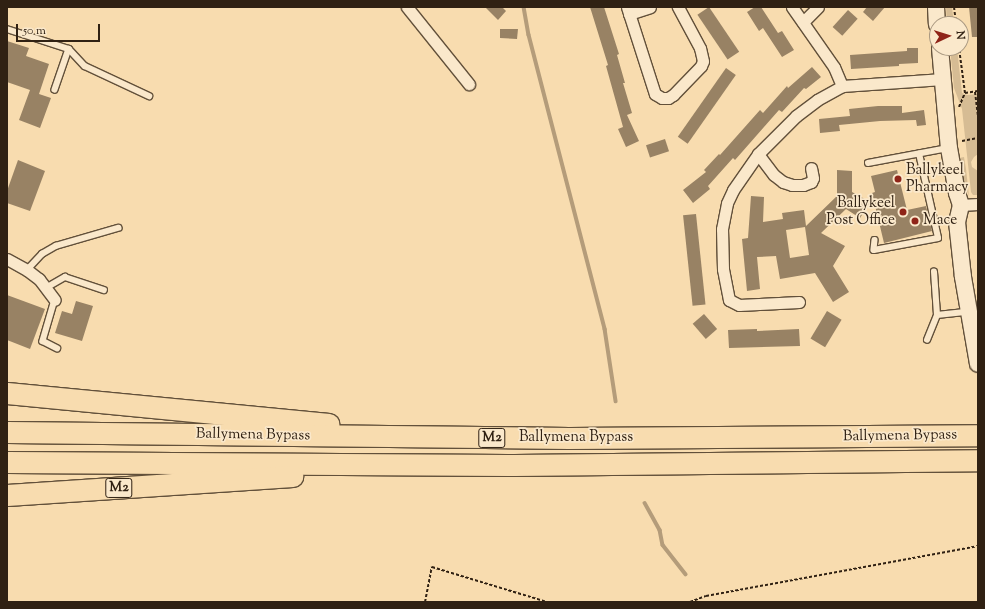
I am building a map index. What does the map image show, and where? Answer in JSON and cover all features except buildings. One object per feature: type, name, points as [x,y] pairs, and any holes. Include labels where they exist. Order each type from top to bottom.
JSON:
[{"type":"highway","name":"M2","points":[[7,393],[410,432],[569,438]]},
{"type":"highway","name":"Ballymena Bypass","points":[[7,432],[569,438],[978,435]]},
{"type":"highway","name":"Ballymena Bypass","points":[[7,462],[683,464],[978,460]]},
{"type":"highway","name":"M2","points":[[7,495],[282,476],[683,464]]},
{"type":"street","points":[[407,7],[469,84]]},
{"type":"street","points":[[650,7],[628,11],[655,94],[657,96],[668,98],[673,95],[703,61],[700,48],[678,7]]},
{"type":"street","points":[[792,7],[834,67],[842,86]]},
{"type":"street","points":[[803,22],[818,7]]},
{"type":"street","points":[[941,56],[947,116],[955,148],[957,193],[962,205],[957,222],[963,277],[978,364]]},
{"type":"street","points":[[799,302],[739,305],[732,302],[727,294],[723,262],[723,217],[733,190],[758,154],[796,116],[817,100],[842,86],[943,79]]},
{"type":"street","points":[[758,154],[774,175],[783,182],[792,185],[803,185],[811,182],[813,178],[811,168]]},
{"type":"street","points":[[962,205],[978,204]]},
{"type":"street","points":[[7,259],[27,270],[46,288],[55,300]]},
{"type":"lane","points":[[7,29],[69,49],[85,66],[149,96]]},
{"type":"lane","points":[[55,90],[69,49]]},
{"type":"lane","points":[[868,163],[955,148]]},
{"type":"lane","points":[[875,240],[874,250],[938,238],[919,154]]},
{"type":"lane","points":[[27,270],[42,254],[56,246],[118,228]]},
{"type":"lane","points":[[926,340],[937,315],[934,272]]},
{"type":"lane","points":[[46,288],[65,277],[104,290]]},
{"type":"lane","points":[[55,300],[43,341],[57,348]]},
{"type":"lane","points":[[937,315],[969,312]]},
{"type":"path","points":[[947,116],[958,110],[965,93],[960,56]]},
{"type":"path","points":[[965,93],[976,92],[978,117]]},
{"type":"path","points":[[955,148],[962,141],[978,138]]},
{"type":"path","points":[[690,602],[706,596],[978,546]]},
{"type":"path","points":[[426,602],[432,567],[547,602]]},
{"type":"shaded area","points":[[946,7],[952,7],[953,16],[947,16]]},
{"type":"shaded area","points":[[951,56],[958,56],[962,93],[967,95],[978,94],[978,154],[971,162],[972,167],[978,171],[978,195],[973,195],[971,192],[962,109],[954,88]]},
{"type":"shaded area","points":[[964,157],[969,196],[962,179],[959,158]]},
{"type":"waterway","points":[[524,7],[529,35],[605,329],[616,401]]},
{"type":"waterway","points":[[645,503],[660,530],[663,545],[686,574]]},
{"type":"place","name":"Ballykeel Pharmacy","points":[[898,179]]},
{"type":"place","name":"Ballykeel Post Office","points":[[903,212]]},
{"type":"place","name":"Mace","points":[[915,221]]}]
